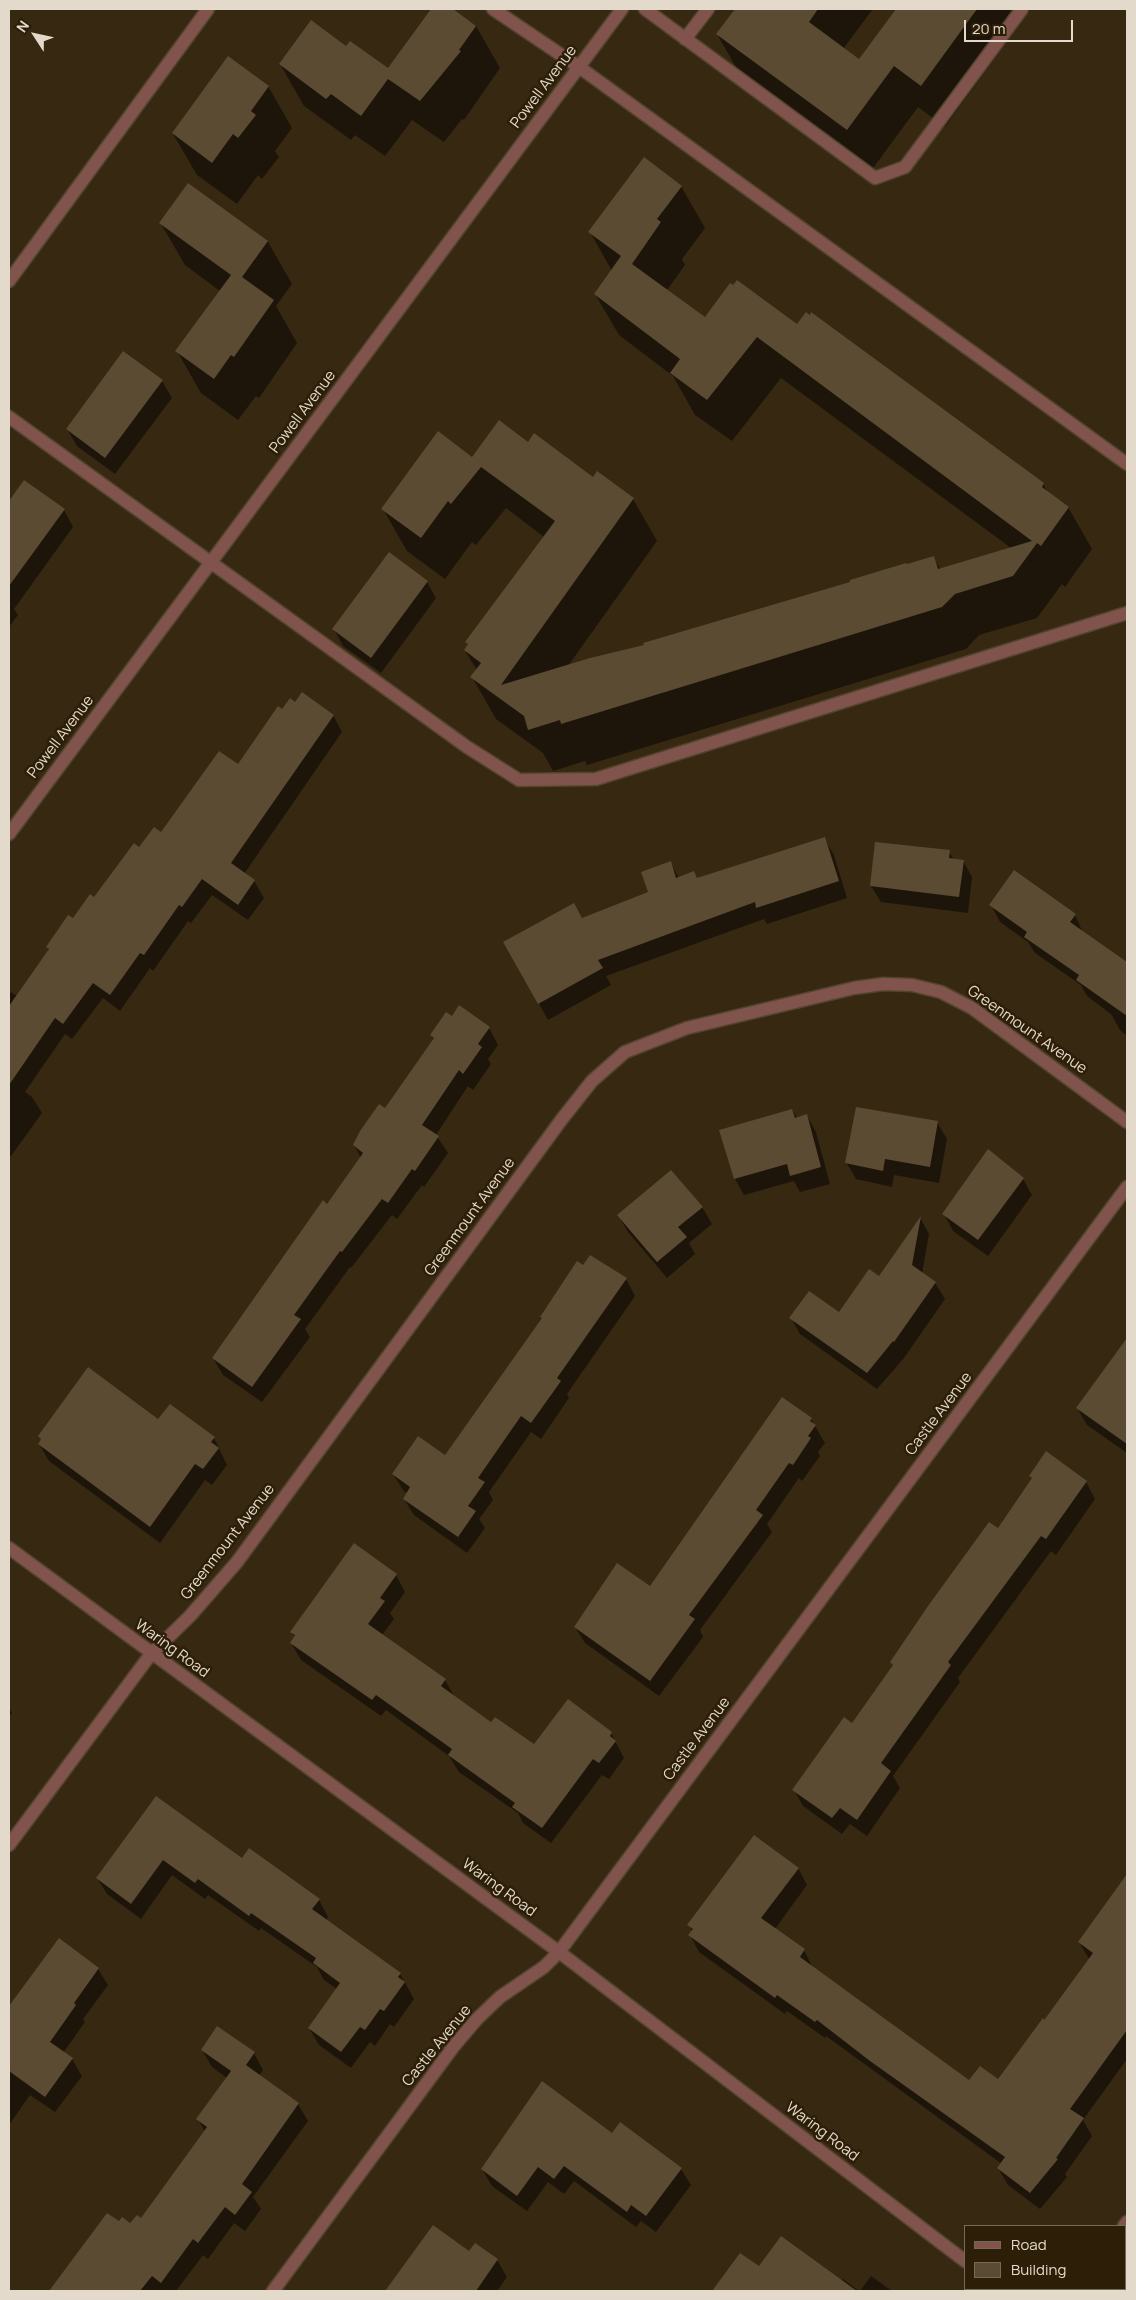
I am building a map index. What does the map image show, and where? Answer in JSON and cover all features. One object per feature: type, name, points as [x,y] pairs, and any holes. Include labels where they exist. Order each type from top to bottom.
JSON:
[{"type":"street","points":[[9,281],[208,9]]},
{"type":"street","points":[[493,9],[579,67],[1127,464]]},
{"type":"street","name":"Powell Avenue","points":[[9,834],[622,9]]},
{"type":"street","points":[[645,9],[875,178],[905,167],[1022,9]]},
{"type":"street","points":[[686,39],[708,9]]},
{"type":"street","points":[[9,417],[468,747],[519,780],[596,779],[1127,613]]},
{"type":"street","name":"Greenmount Avenue","points":[[9,1845],[151,1654],[207,1598],[238,1562],[562,1119],[592,1081],[625,1052],[687,1028],[854,988],[883,984],[912,985],[941,992],[972,1008],[1127,1122]]},
{"type":"street","name":"Castle Avenue","points":[[273,2291],[454,2046],[477,2019],[500,1998],[544,1967],[559,1952],[1127,1188]]},
{"type":"street","name":"Waring Road","points":[[9,1548],[559,1952],[964,2260]]},
{"type":"building","points":[[431,9],[453,9],[476,26],[459,50],[461,51],[420,101],[388,79],[361,116],[331,94],[326,99],[279,64],[311,20],[346,46],[350,41],[388,68]]},
{"type":"building","points":[[735,9],[818,9],[809,22],[859,59],[896,9],[977,9],[921,86],[894,66],[847,130],[716,34]]},
{"type":"building","points":[[228,56],[269,86],[251,111],[256,115],[238,138],[233,134],[212,163],[172,133]]},
{"type":"building","points":[[644,157],[682,186],[657,219],[661,222],[632,264],[705,317],[730,283],[733,285],[737,280],[797,324],[806,312],[810,315],[811,312],[1044,483],[1042,487],[1069,507],[1041,546],[1037,543],[1013,576],[955,594],[942,607],[561,724],[560,720],[528,730],[524,716],[470,677],[481,663],[464,650],[468,644],[465,642],[555,521],[481,467],[451,504],[448,501],[421,538],[381,509],[438,431],[472,457],[499,420],[528,442],[534,433],[593,477],[597,471],[634,498],[501,685],[590,658],[644,645],[643,643],[850,582],[850,580],[906,563],[934,556],[938,569],[1032,541],[757,337],[707,400],[670,373],[680,359],[594,294],[621,256],[588,232]]},
{"type":"building","points":[[188,183],[268,241],[242,277],[274,300],[234,357],[231,355],[214,379],[175,351],[231,275],[159,223]]},
{"type":"building","points":[[123,351],[163,380],[105,458],[66,429]]},
{"type":"building","points":[[24,480],[65,509],[9,586],[9,501]]},
{"type":"building","points":[[389,552],[428,581],[371,658],[332,629]]},
{"type":"building","points":[[302,692],[334,715],[231,863],[255,880],[238,905],[202,879],[182,907],[179,905],[144,955],[140,953],[110,995],[93,983],[63,1024],[55,1018],[9,1085],[9,1006],[49,949],[46,947],[68,915],[73,918],[90,894],[94,897],[134,843],[139,847],[154,827],[161,832],[219,751],[238,764],[278,706],[282,709],[290,698],[295,702]]},
{"type":"building","points":[[825,837],[839,881],[756,908],[755,902],[598,960],[603,968],[538,1004],[503,942],[574,903],[582,918],[648,892],[641,872],[671,861],[676,878],[694,871],[697,878]]},
{"type":"building","points":[[875,842],[950,850],[949,858],[964,860],[959,897],[870,886]]},
{"type":"building","points":[[1014,870],[1076,914],[1070,922],[1127,962],[1127,1016],[1076,980],[1079,975],[1024,937],[1027,932],[989,905]]},
{"type":"building","points":[[459,1005],[490,1027],[478,1044],[482,1047],[463,1074],[459,1070],[422,1125],[439,1136],[415,1171],[412,1169],[388,1203],[382,1199],[342,1252],[340,1251],[294,1315],[301,1319],[252,1387],[212,1358],[323,1200],[327,1204],[363,1153],[353,1145],[360,1131],[379,1104],[385,1108],[434,1038],[430,1035],[446,1012],[452,1016]]},
{"type":"building","points":[[856,1107],[938,1121],[930,1167],[885,1159],[883,1171],[845,1163]]},
{"type":"building","points":[[792,1109],[795,1118],[807,1114],[821,1167],[790,1176],[787,1164],[734,1179],[719,1130]]},
{"type":"building","points":[[988,1149],[1024,1178],[978,1240],[942,1214]]},
{"type":"building","points":[[671,1170],[703,1207],[678,1227],[687,1237],[657,1262],[617,1215]]},
{"type":"building","points":[[921,1216],[912,1265],[936,1282],[894,1342],[867,1373],[789,1318],[809,1291],[839,1312],[869,1269],[879,1276]]},
{"type":"building","points":[[590,1255],[627,1278],[557,1378],[561,1381],[531,1423],[521,1416],[478,1478],[485,1482],[468,1506],[476,1511],[458,1537],[403,1499],[410,1487],[392,1474],[418,1436],[445,1455],[542,1318],[540,1317],[577,1261],[583,1265]]},
{"type":"building","points":[[1127,1338],[1127,1444],[1076,1408]]},
{"type":"building","points":[[88,1367],[158,1419],[170,1404],[215,1437],[211,1442],[219,1448],[203,1469],[195,1464],[150,1527],[38,1444],[41,1439],[38,1436]]},
{"type":"building","points":[[782,1397],[812,1418],[810,1421],[816,1425],[808,1436],[811,1438],[793,1465],[789,1463],[756,1510],[763,1515],[689,1615],[695,1619],[650,1681],[574,1627],[617,1563],[650,1586]]},
{"type":"building","points":[[1046,1451],[1087,1481],[1046,1539],[1041,1536],[948,1662],[951,1665],[881,1763],[891,1771],[857,1820],[840,1808],[832,1818],[792,1790],[844,1717],[852,1723],[893,1665],[890,1662],[928,1606],[989,1522],[998,1528],[1032,1478],[1029,1476]]},
{"type":"building","points":[[354,1543],[397,1574],[380,1598],[385,1601],[368,1624],[446,1679],[441,1686],[491,1722],[495,1717],[534,1744],[568,1699],[612,1732],[610,1736],[616,1741],[599,1763],[593,1759],[542,1828],[512,1807],[515,1803],[448,1755],[452,1749],[376,1695],[372,1700],[290,1643],[295,1635],[290,1632]]},
{"type":"building","points":[[156,1796],[242,1858],[249,1848],[320,1899],[312,1909],[401,1973],[398,1977],[405,1982],[384,2011],[380,2009],[365,2030],[360,2027],[341,2052],[308,2028],[340,1983],[313,1963],[316,1958],[251,1913],[249,1916],[198,1879],[195,1883],[163,1860],[131,1904],[96,1878]]},
{"type":"building","points":[[754,1835],[799,1868],[761,1918],[805,1949],[800,1957],[969,2080],[980,2066],[998,2079],[1043,2018],[1044,2020],[1093,1953],[1078,1942],[1127,1874],[1127,2030],[1070,2109],[1084,2118],[1056,2158],[1058,2159],[1030,2193],[997,2168],[1005,2157],[870,2061],[817,2020],[815,2022],[777,1995],[775,1998],[688,1935],[693,1929],[687,1925]]},
{"type":"building","points":[[59,1938],[99,1968],[74,2003],[76,2005],[50,2042],[73,2058],[45,2097],[9,2071],[9,2006]]},
{"type":"building","points":[[217,2026],[255,2052],[246,2065],[299,2103],[242,2184],[252,2192],[235,2215],[225,2207],[198,2243],[193,2239],[161,2283],[152,2276],[140,2291],[49,2291],[107,2213],[119,2221],[122,2217],[130,2223],[137,2215],[141,2218],[207,2127],[196,2119],[231,2071],[201,2050]]},
{"type":"building","points":[[542,2081],[612,2133],[620,2122],[682,2168],[646,2216],[631,2205],[627,2212],[564,2166],[554,2179],[538,2167],[517,2196],[481,2169]]},
{"type":"building","points":[[433,2225],[469,2251],[475,2243],[498,2259],[476,2291],[385,2291]]},
{"type":"building","points":[[781,2236],[857,2291],[712,2291],[740,2253],[759,2266]]}]
